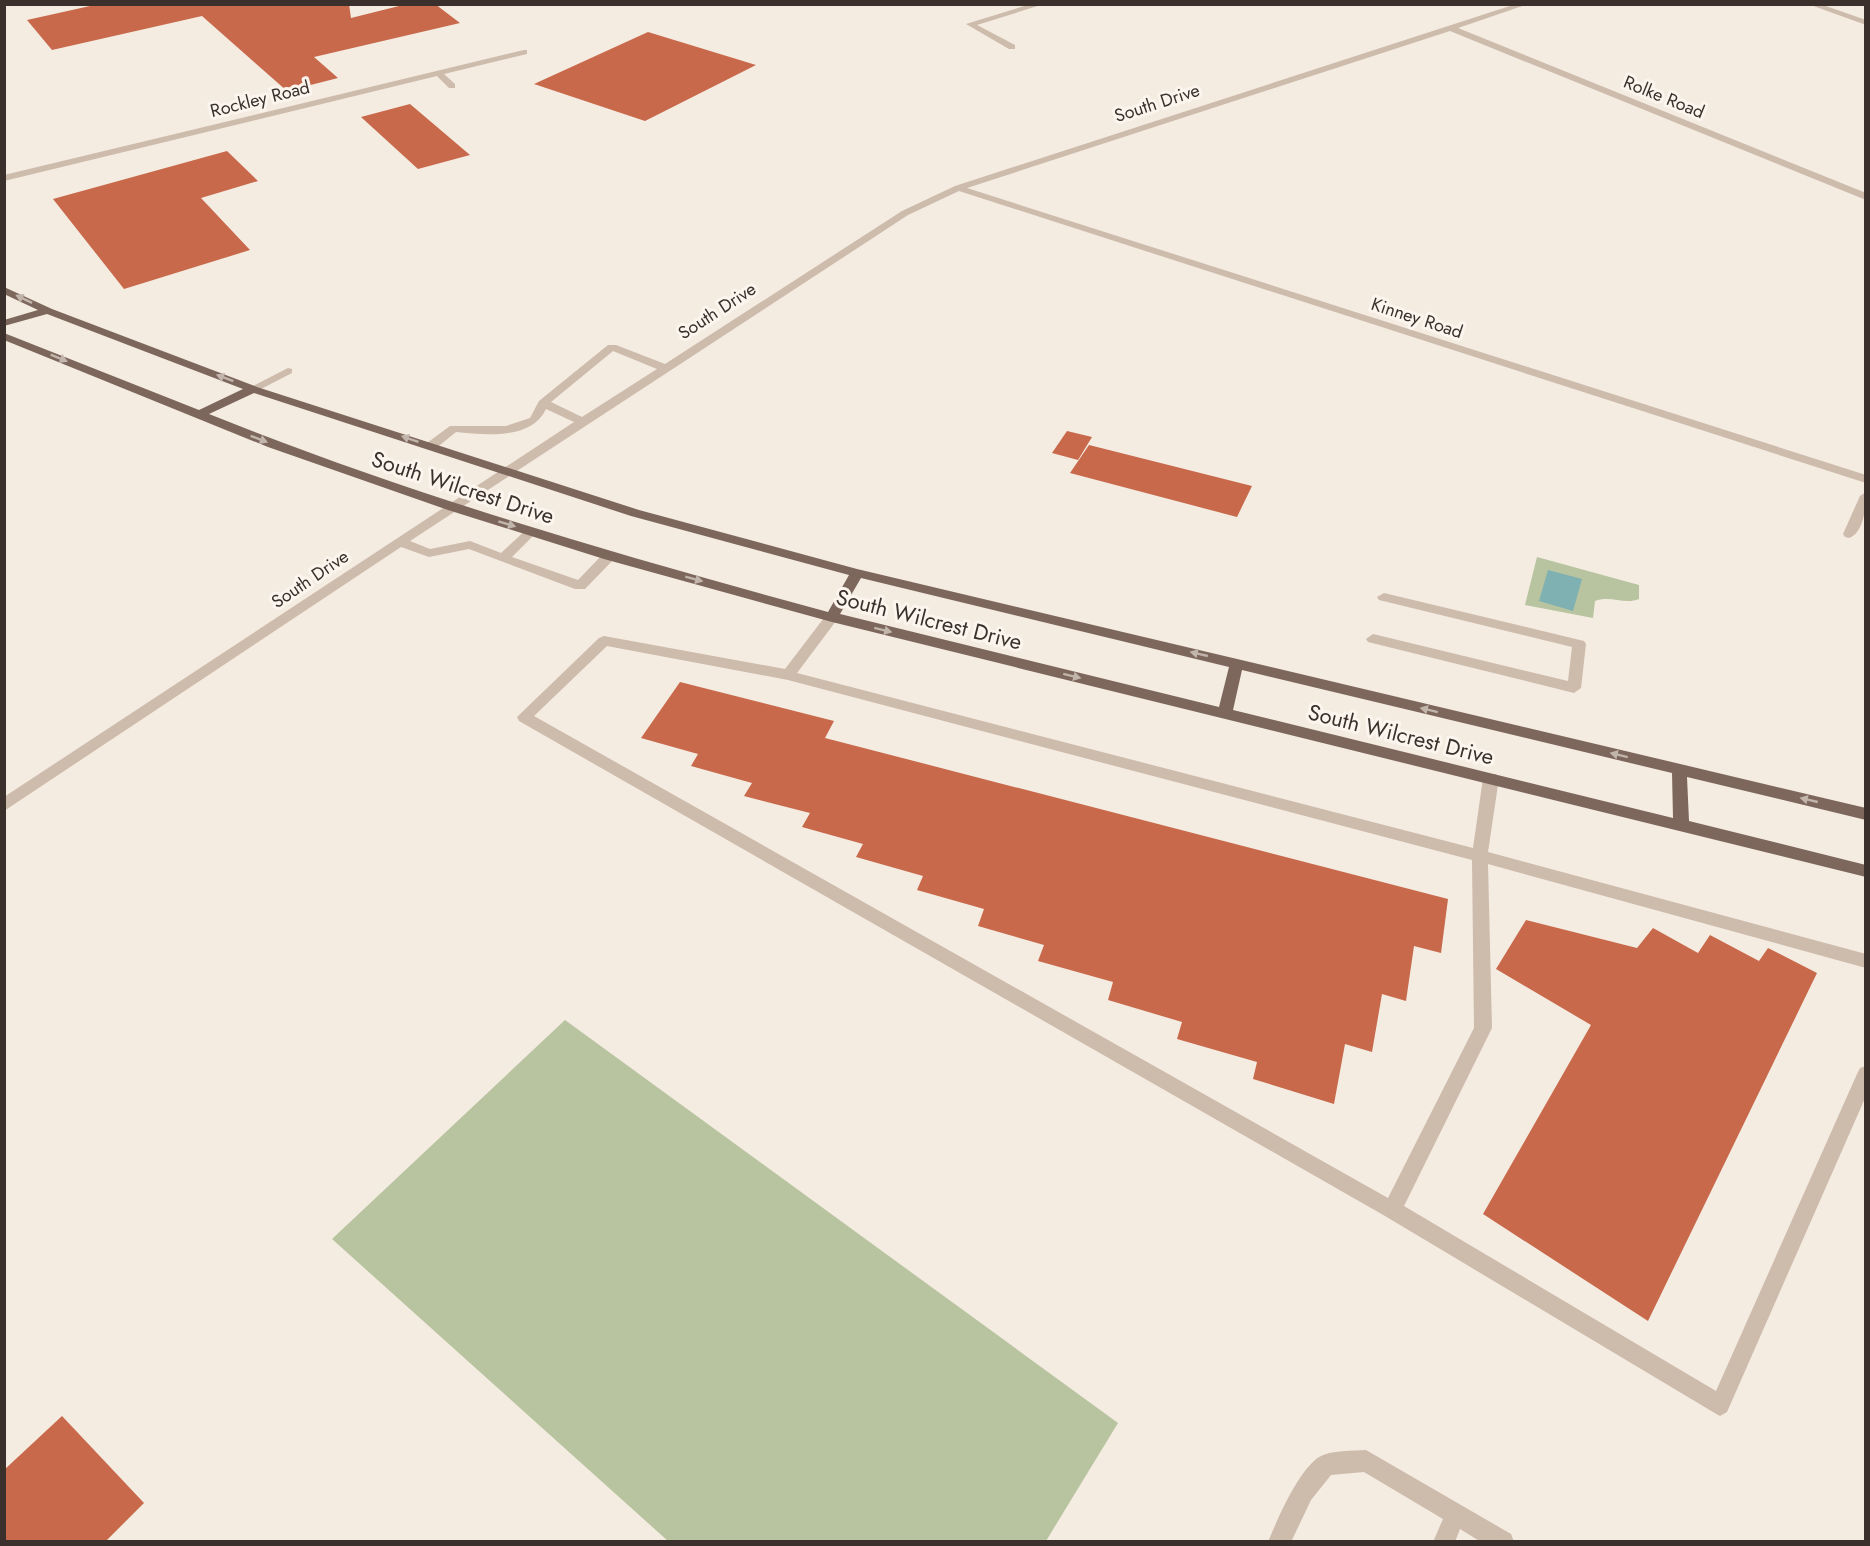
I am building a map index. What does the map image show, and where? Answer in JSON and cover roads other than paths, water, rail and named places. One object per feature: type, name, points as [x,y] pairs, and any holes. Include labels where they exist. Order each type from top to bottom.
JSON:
[{"type":"main road","name":"South Wilcrest Drive","points":[[4,290],[48,311],[253,389],[635,513],[856,573],[1866,814]]},
{"type":"main road","points":[[4,323],[48,311]]},
{"type":"main road","name":"South Wilcrest Drive","points":[[4,336],[272,444],[452,507],[609,556],[832,617],[1866,871]]},
{"type":"main road","points":[[198,415],[253,389]]},
{"type":"main road","points":[[832,617],[856,573]]},
{"type":"main road","points":[[1226,713],[1237,663]]},
{"type":"main road","points":[[1679,770],[1681,825]]},
{"type":"street","points":[[1012,47],[970,24],[1041,4]]},
{"type":"street","name":"South Drive","points":[[4,805],[505,472],[905,213],[958,188],[1525,4]]},
{"type":"street","points":[[1812,4],[1866,23]]},
{"type":"street","name":"Rolke Road","points":[[1450,28],[1866,197]]},
{"type":"street","name":"Rockley Road","points":[[4,178],[524,52]]},
{"type":"street","points":[[439,73],[452,86]]},
{"type":"street","name":"Kinney Road","points":[[958,188],[1866,479]]},
{"type":"street","points":[[430,446],[454,428],[469,430],[518,428],[536,418],[543,403],[612,347],[665,368]]},
{"type":"street","points":[[253,389],[288,370]]},
{"type":"street","points":[[543,403],[583,422]]},
{"type":"street","points":[[1849,534],[1866,496]]},
{"type":"street","points":[[503,558],[531,532]]},
{"type":"street","points":[[400,542],[429,553],[470,545],[580,586],[609,556]]},
{"type":"street","points":[[1373,639],[1574,688],[1579,644],[1384,597]]},
{"type":"street","points":[[788,675],[832,617]]},
{"type":"street","points":[[1866,961],[1480,856],[788,675],[604,641],[524,717],[1392,1210],[1720,1405],[1866,1074]]},
{"type":"street","points":[[1392,1210],[1483,1028],[1480,856],[1491,778]]},
{"type":"street","points":[[1279,1542],[1303,1492],[1326,1465],[1366,1461],[1503,1542]]},
{"type":"street","points":[[1444,1542],[1456,1513]]},
{"type":"water","points":[[1548,570],[1582,579],[1573,611],[1539,601]]}]
